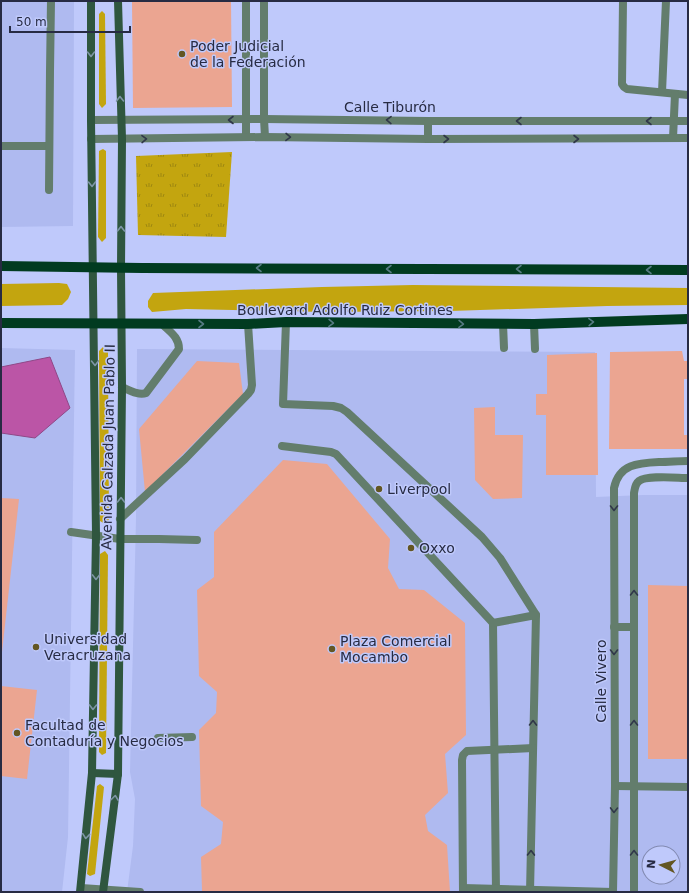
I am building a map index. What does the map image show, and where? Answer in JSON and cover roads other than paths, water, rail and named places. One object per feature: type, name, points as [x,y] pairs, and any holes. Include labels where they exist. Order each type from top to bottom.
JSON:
[{"type":"main road","name":"Avenida Calzada Juan Pablo II","points":[[80,890],[92,773],[96,535],[91,138],[91,1]]},
{"type":"main road","name":"Avenida Calzada Juan Pablo II","points":[[103,891],[118,774],[122,387],[122,139],[118,1]]},
{"type":"main road","points":[[1,266],[93,268],[688,270]]},
{"type":"main road","name":"Boulevard Adolfo Ruiz Cortines","points":[[1,323],[248,324],[286,322],[534,324],[688,319]]},
{"type":"main road","points":[[92,773],[118,774]]},
{"type":"street","points":[[49,190],[51,1]]},
{"type":"street","points":[[246,1],[246,138]]},
{"type":"street","points":[[264,1],[265,137]]},
{"type":"street","points":[[623,1],[622,84],[624,87],[627,89],[688,95]]},
{"type":"street","points":[[662,92],[666,1]]},
{"type":"street","points":[[673,138],[675,94]]},
{"type":"street","name":"Calle Tiburón","points":[[91,120],[264,119],[428,121],[688,121]]},
{"type":"street","points":[[428,121],[428,139]]},
{"type":"street","points":[[91,138],[688,138]]},
{"type":"street","points":[[1,146],[49,146]]},
{"type":"street","points":[[286,322],[284,404],[333,406],[341,408],[347,412],[482,537],[500,558],[536,615],[530,891]]},
{"type":"street","points":[[122,387],[138,393],[143,394],[146,392],[179,349],[177,339],[162,324]]},
{"type":"street","points":[[120,519],[185,459],[251,390],[252,385],[248,324]]},
{"type":"street","points":[[503,324],[504,348]]},
{"type":"street","points":[[534,324],[535,349]]},
{"type":"street","points":[[282,446],[331,452],[336,454],[493,623],[496,891]]},
{"type":"street","name":"Calle Vivero","points":[[613,892],[615,786],[614,488],[622,472],[631,466],[642,462],[688,461]]},
{"type":"street","points":[[634,892],[634,493],[636,485],[640,480],[653,478],[688,478]]},
{"type":"street","points":[[71,532],[120,540],[197,540]]},
{"type":"street","points":[[493,623],[536,615]]},
{"type":"street","points":[[614,627],[634,627]]},
{"type":"street","points":[[158,738],[192,737]]},
{"type":"street","points":[[533,748],[467,751],[463,755],[463,890],[613,892]]},
{"type":"street","points":[[615,786],[688,787]]},
{"type":"street","points":[[80,890],[140,892]]},
{"type":"place","name":"Poder Judicial de la Federación","points":[[182,54]]},
{"type":"place","name":"Liverpool","points":[[379,489]]},
{"type":"place","name":"Oxxo","points":[[411,548]]},
{"type":"place","name":"Universidad Veracruzana","points":[[36,647]]},
{"type":"place","name":"Plaza Comercial Mocambo","points":[[332,649]]},
{"type":"place","name":"Facultad de Contaduría y Negocios","points":[[17,733]]}]
